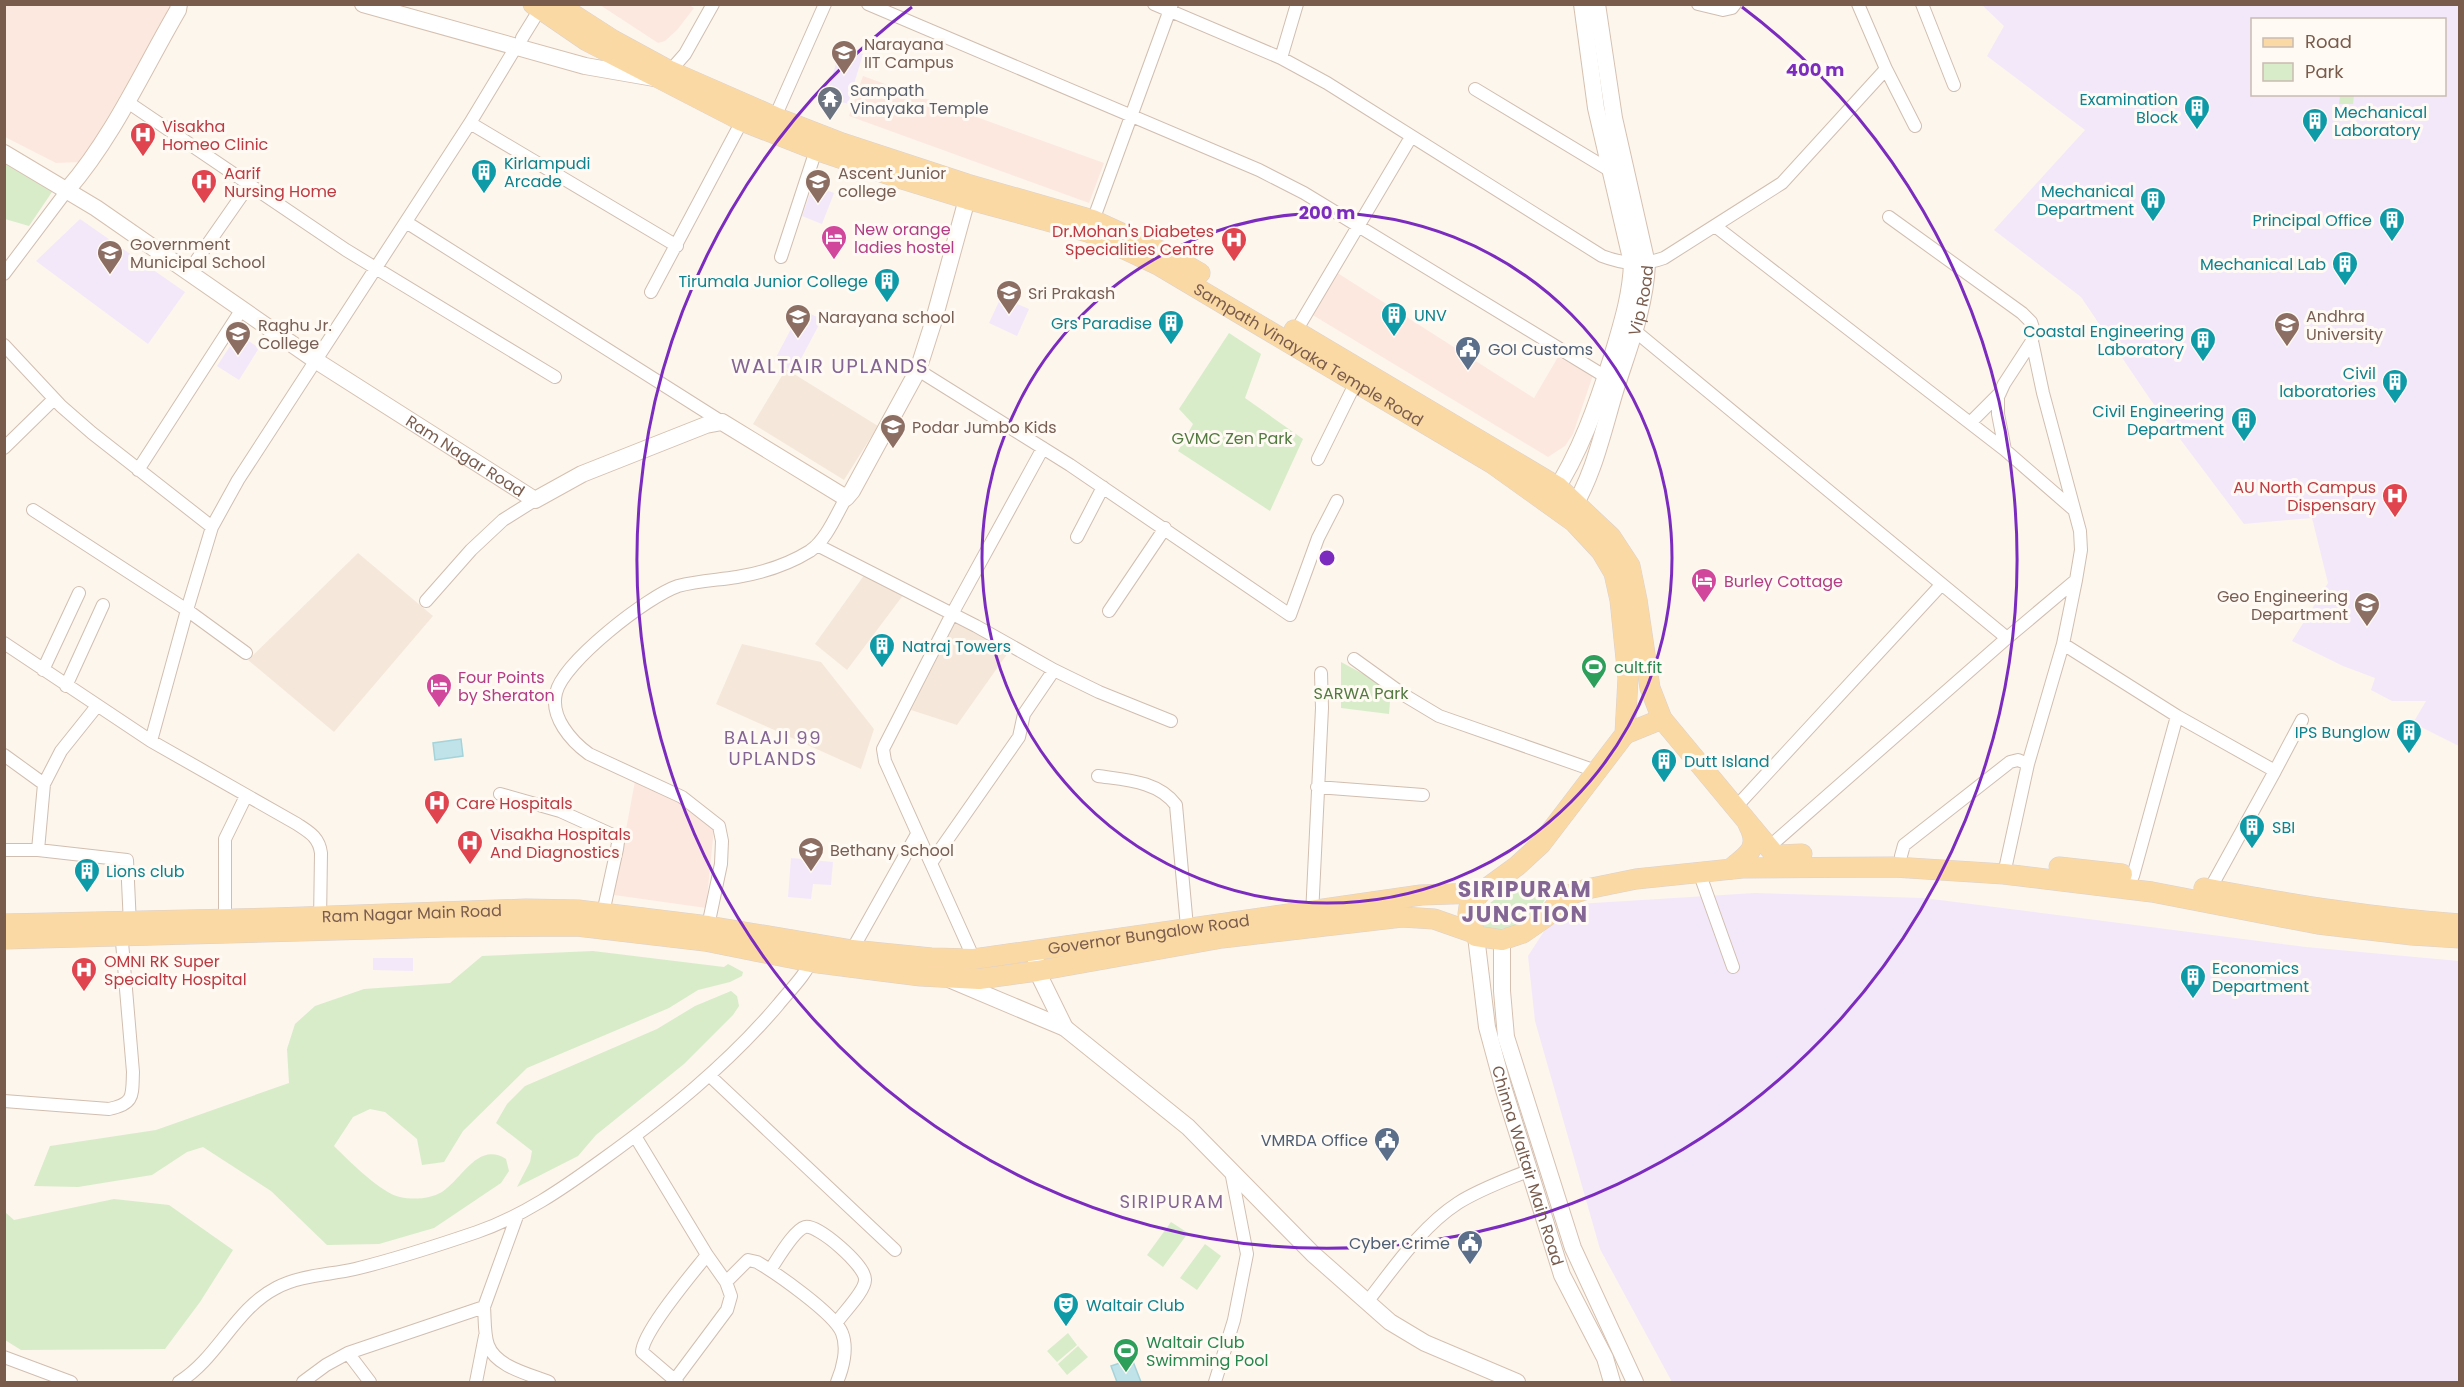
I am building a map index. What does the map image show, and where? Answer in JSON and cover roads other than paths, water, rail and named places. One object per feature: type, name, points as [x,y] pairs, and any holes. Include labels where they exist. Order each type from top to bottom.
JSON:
[{"type":"main road","points":[[543,6],[613,40],[663,75]]},
{"type":"main road","points":[[543,6],[586,41],[623,61],[663,75]]},
{"type":"main road","name":"Sampath Vinayaka Temple Road","points":[[663,75],[842,143],[1165,253],[1296,331],[1553,495],[1611,537],[1630,566],[1650,688],[1662,718],[1768,847]]},
{"type":"main road","name":"Sampath Vinayaka Temple Road","points":[[663,75],[742,121],[816,150],[967,199],[1091,226],[1210,294],[1493,465],[1553,495]]},
{"type":"main road","name":"Sampath Vinayaka Temple Road","points":[[1572,510],[1614,573],[1620,600],[1628,678],[1625,734]]},
{"type":"main road","points":[[1475,935],[1470,922],[1469,908],[1480,893],[1517,866],[1559,822],[1625,734],[1662,718]]},
{"type":"main road","points":[[1730,869],[1753,848],[1755,836],[1741,815]]},
{"type":"main road","points":[[1768,847],[1775,855],[1901,856],[2005,868],[2152,892],[2318,924],[2368,931],[2460,938]]},
{"type":"main road","points":[[4,939],[126,928],[320,924],[577,927],[815,953],[945,978],[978,979],[1037,971],[1312,920],[1418,916],[1434,919],[1475,935],[1502,940],[1534,927],[1563,897],[1587,889],[1636,879],[1730,869],[1894,867],[2005,868],[2133,876],[2299,906],[2397,920],[2460,924]]},
{"type":"main road","name":"Governor Bungalow Road","points":[[815,953],[852,950],[931,958],[974,959],[1187,927],[1312,920],[1421,895],[1480,893]]},
{"type":"main road","name":"Ram Nagar Main Road","points":[[4,924],[126,928],[225,919],[320,924],[526,909],[603,913],[708,926],[815,953]]},
{"type":"street","points":[[363,4],[519,43],[623,61]]},
{"type":"street","points":[[394,4],[416,7],[611,72],[663,75],[685,54],[713,4]]},
{"type":"street","points":[[775,117],[825,4]]},
{"type":"street","points":[[868,4],[1259,170],[1304,193],[1606,377]]},
{"type":"street","points":[[1154,4],[1171,7],[1281,58],[1327,83],[1602,256],[1615,261],[1640,263],[1664,258],[1790,176],[1886,69]]},
{"type":"street","points":[[1281,58],[1297,4]]},
{"type":"street","points":[[1698,4],[1723,10],[1732,8],[1735,4]]},
{"type":"street","points":[[1858,4],[1886,69],[1915,126]]},
{"type":"street","points":[[1922,4],[1954,85]]},
{"type":"street","points":[[4,274],[87,166],[180,6]]},
{"type":"street","points":[[151,741],[212,527],[243,471],[376,269],[543,6]]},
{"type":"street","points":[[1091,226],[1171,7]]},
{"type":"street","name":"Vip Road","points":[[1553,495],[1578,451],[1606,377],[1640,263],[1611,171],[1596,108],[1587,8]]},
{"type":"street","name":"Vip Road","points":[[1572,510],[1586,486],[1635,331],[1646,288],[1614,118],[1587,8]]},
{"type":"street","points":[[1475,89],[1611,171]]},
{"type":"street","points":[[126,101],[376,269],[555,377]]},
{"type":"street","points":[[651,292],[742,121]]},
{"type":"street","points":[[470,123],[677,246]]},
{"type":"street","points":[[1296,331],[1411,137]]},
{"type":"street","points":[[781,257],[816,150]]},
{"type":"street","name":"Ram Nagar Road","points":[[4,153],[68,189],[315,360],[536,500],[582,474],[706,425],[722,422]]},
{"type":"street","points":[[189,271],[249,185]]},
{"type":"street","points":[[708,926],[721,864],[722,841],[718,826],[682,797],[589,754],[575,744],[566,734],[557,709],[555,694],[561,681],[579,661],[607,633],[644,603],[677,587],[765,570],[787,562],[817,545],[863,470],[918,370],[967,199]]},
{"type":"street","points":[[1889,217],[2022,313],[2031,322],[2034,331],[2032,341],[2000,393],[1970,423]]},
{"type":"street","points":[[406,222],[846,498]]},
{"type":"street","points":[[1715,226],[2005,450],[2074,509]]},
{"type":"street","points":[[138,470],[242,309]]},
{"type":"street","points":[[1635,331],[2007,638]]},
{"type":"street","points":[[2005,868],[2028,764],[2063,644],[2081,550],[2080,531],[2043,393],[2032,341]]},
{"type":"street","points":[[4,345],[54,399],[92,433],[212,527]]},
{"type":"street","points":[[918,370],[1103,487],[1290,615],[1318,538],[1337,501]]},
{"type":"street","points":[[1318,459],[1356,382]]},
{"type":"street","points":[[2000,393],[1998,414],[2005,450]]},
{"type":"street","points":[[4,448],[54,399]]},
{"type":"street","points":[[974,959],[931,863],[916,836],[885,761],[883,749],[952,614],[1043,448]]},
{"type":"street","points":[[1077,537],[1103,487]]},
{"type":"street","points":[[426,601],[471,550],[503,520],[536,500]]},
{"type":"street","points":[[33,510],[187,610],[246,652]]},
{"type":"street","points":[[1109,611],[1165,528]]},
{"type":"street","points":[[817,545],[952,614],[1054,670],[1171,721]]},
{"type":"street","points":[[1768,847],[2076,580]]},
{"type":"street","points":[[1741,815],[1941,585]]},
{"type":"street","points":[[43,670],[79,593]]},
{"type":"street","points":[[66,686],[103,605]]},
{"type":"street","points":[[4,643],[151,741],[315,836],[320,845],[320,924]]},
{"type":"street","points":[[2063,644],[2177,716],[2275,771]]},
{"type":"street","points":[[1354,659],[1404,695],[1439,716],[1596,771]]},
{"type":"street","points":[[931,863],[1019,737],[1024,714],[1054,670]]},
{"type":"street","points":[[1312,920],[1322,708],[1321,673]]},
{"type":"street","points":[[38,850],[44,784],[61,751],[97,706]]},
{"type":"street","points":[[2133,876],[2177,716]]},
{"type":"street","points":[[2210,889],[2302,720]]},
{"type":"street","points":[[4,755],[44,784]]},
{"type":"street","points":[[1901,856],[1904,845],[2010,762],[2018,760],[2028,764]]},
{"type":"street","points":[[1098,776],[1145,784],[1169,795],[1176,805],[1187,927]]},
{"type":"street","points":[[1317,787],[1423,795]]},
{"type":"street","points":[[500,794],[560,811],[615,836],[618,842],[617,849],[603,913]]},
{"type":"street","points":[[225,919],[225,839],[246,796]]},
{"type":"street","points":[[852,950],[916,836]]},
{"type":"street","points":[[4,850],[38,850],[127,860],[126,928],[133,1072],[132,1094],[129,1102],[123,1106],[109,1109],[4,1101]]},
{"type":"street","points":[[1699,872],[1733,967]]},
{"type":"street","name":"Chinna Waltair Main Road","points":[[1475,935],[1488,1027],[1562,1275],[1605,1358],[1612,1383]]},
{"type":"street","name":"Chinna Waltair Main Road","points":[[1502,940],[1502,991],[1506,1037],[1573,1248],[1635,1383]]},
{"type":"street","points":[[1035,950],[1037,971],[1065,1028]]},
{"type":"street","points":[[179,1383],[208,1356],[252,1305],[274,1289],[301,1279],[340,1273],[400,1257],[500,1224],[549,1197],[635,1136],[710,1076],[764,1021],[815,953]]},
{"type":"street","points":[[945,978],[1065,1028],[1188,1127],[1312,1254],[1390,1322],[1425,1343],[1517,1383]]},
{"type":"street","points":[[710,1076],[895,1250]]},
{"type":"street","points":[[635,1136],[707,1255],[726,1282],[731,1296],[727,1310],[676,1382],[648,1360],[642,1352],[643,1347],[651,1330],[707,1255]]},
{"type":"street","points":[[1366,1302],[1408,1251],[1444,1213],[1480,1191],[1530,1170]]},
{"type":"street","points":[[1215,1383],[1234,1320],[1247,1254],[1231,1171]]},
{"type":"street","points":[[517,1216],[484,1307],[487,1344],[502,1362],[549,1383]]},
{"type":"street","points":[[770,1270],[797,1232],[804,1227],[812,1227],[822,1233],[853,1258],[863,1270],[865,1280],[862,1289],[837,1322]]},
{"type":"street","points":[[726,1282],[747,1260],[757,1262],[837,1322],[844,1339],[844,1356],[837,1383]]},
{"type":"street","points":[[303,1383],[326,1365],[348,1353],[484,1307]]},
{"type":"street","points":[[476,1383],[486,1332]]},
{"type":"street","points":[[348,1353],[370,1383]]},
{"type":"street","points":[[4,1357],[72,1383]]},
{"type":"water","points":[[461,739],[463,756],[435,760],[433,743]]},
{"type":"water","name":"Waltair Club Swimming Pool","points":[[1132,1359],[1141,1382],[1117,1382],[1111,1366]]},
{"type":"place","name":"Narayana IIT Campus","points":[[844,76]]},
{"type":"place","name":"Sampath Vinayaka Temple","points":[[830,122]]},
{"type":"place","name":"Examination Block","points":[[2197,131]]},
{"type":"place","name":"Mechanical Laboratory","points":[[2315,144]]},
{"type":"place","name":"Visakha Homeo Clinic","points":[[143,158]]},
{"type":"place","name":"Kirlampudi Arcade","points":[[484,195]]},
{"type":"place","name":"Aarif Nursing Home","points":[[204,205]]},
{"type":"place","name":"Ascent Junior college","points":[[818,205]]},
{"type":"place","name":"Mechanical Department","points":[[2153,223]]},
{"type":"place","name":"Principal Office","points":[[2392,243]]},
{"type":"place","name":"New orange ladies hostel","points":[[834,261]]},
{"type":"place","name":"Dr.Mohan's Diabetes Specialities Centre","points":[[1234,263]]},
{"type":"place","name":"Government Municipal School","points":[[110,276]]},
{"type":"place","name":"Mechanical Lab","points":[[2345,287]]},
{"type":"place","name":"Tirumala Junior College","points":[[887,304]]},
{"type":"place","name":"Sri Prakash","points":[[1009,316]]},
{"type":"place","name":"UNV","points":[[1394,338]]},
{"type":"place","name":"Narayana school","points":[[798,340]]},
{"type":"place","name":"Grs Paradise","points":[[1171,346]]},
{"type":"place","name":"Andhra University","points":[[2287,348]]},
{"type":"place","name":"Raghu Jr. College","points":[[238,357]]},
{"type":"place","name":"Coastal Engineering Laboratory","points":[[2203,363]]},
{"type":"place","name":"GOI Customs","points":[[1468,372]]},
{"type":"place","name":"Civil laboratories","points":[[2395,405]]},
{"type":"place","name":"Civil Engineering Department","points":[[2244,443]]},
{"type":"place","name":"Podar Jumbo Kids","points":[[893,450]]},
{"type":"place","name":"AU North Campus Dispensary","points":[[2395,519]]},
{"type":"place","name":"Burley Cottage","points":[[1704,604]]},
{"type":"place","name":"Geo Engineering Department","points":[[2367,628]]},
{"type":"place","name":"Natraj Towers","points":[[882,669]]},
{"type":"place","name":"cult.fit","points":[[1594,690]]},
{"type":"place","name":"Four Points by Sheraton","points":[[439,709]]},
{"type":"place","name":"IPS Bunglow","points":[[2409,755]]},
{"type":"place","name":"Dutt Island","points":[[1664,784]]},
{"type":"place","name":"Care Hospitals","points":[[437,826]]},
{"type":"place","name":"SBI","points":[[2252,850]]},
{"type":"place","name":"Visakha Hospitals And Diagnostics","points":[[470,866]]},
{"type":"place","name":"Bethany School","points":[[811,873]]},
{"type":"place","name":"Lions club","points":[[87,894]]},
{"type":"place","name":"OMNI RK Super Specialty Hospital","points":[[84,993]]},
{"type":"place","name":"Economics Department","points":[[2193,1000]]},
{"type":"place","name":"VMRDA Office","points":[[1387,1163]]},
{"type":"place","name":"Cyber Crime","points":[[1470,1266]]},
{"type":"place","name":"Waltair Club","points":[[1066,1328]]},
{"type":"place","name":"Waltair Club Swimming Pool","points":[[1126,1374]]},
{"type":"district","name":"WALTAIR UPLANDS","points":[[830,366]]},
{"type":"district","name":"BALAJI 99 UPLANDS","points":[[773,747]]},
{"type":"district","name":"SIRIPURAM JUNCTION","points":[[1525,902]]},
{"type":"district","name":"SIRIPURAM","points":[[1172,1201]]},
{"type":"park label","name":"GVMC Zen Park","points":[[1232,438]]},
{"type":"park label","name":"SARWA Park","points":[[1361,693]]}]
